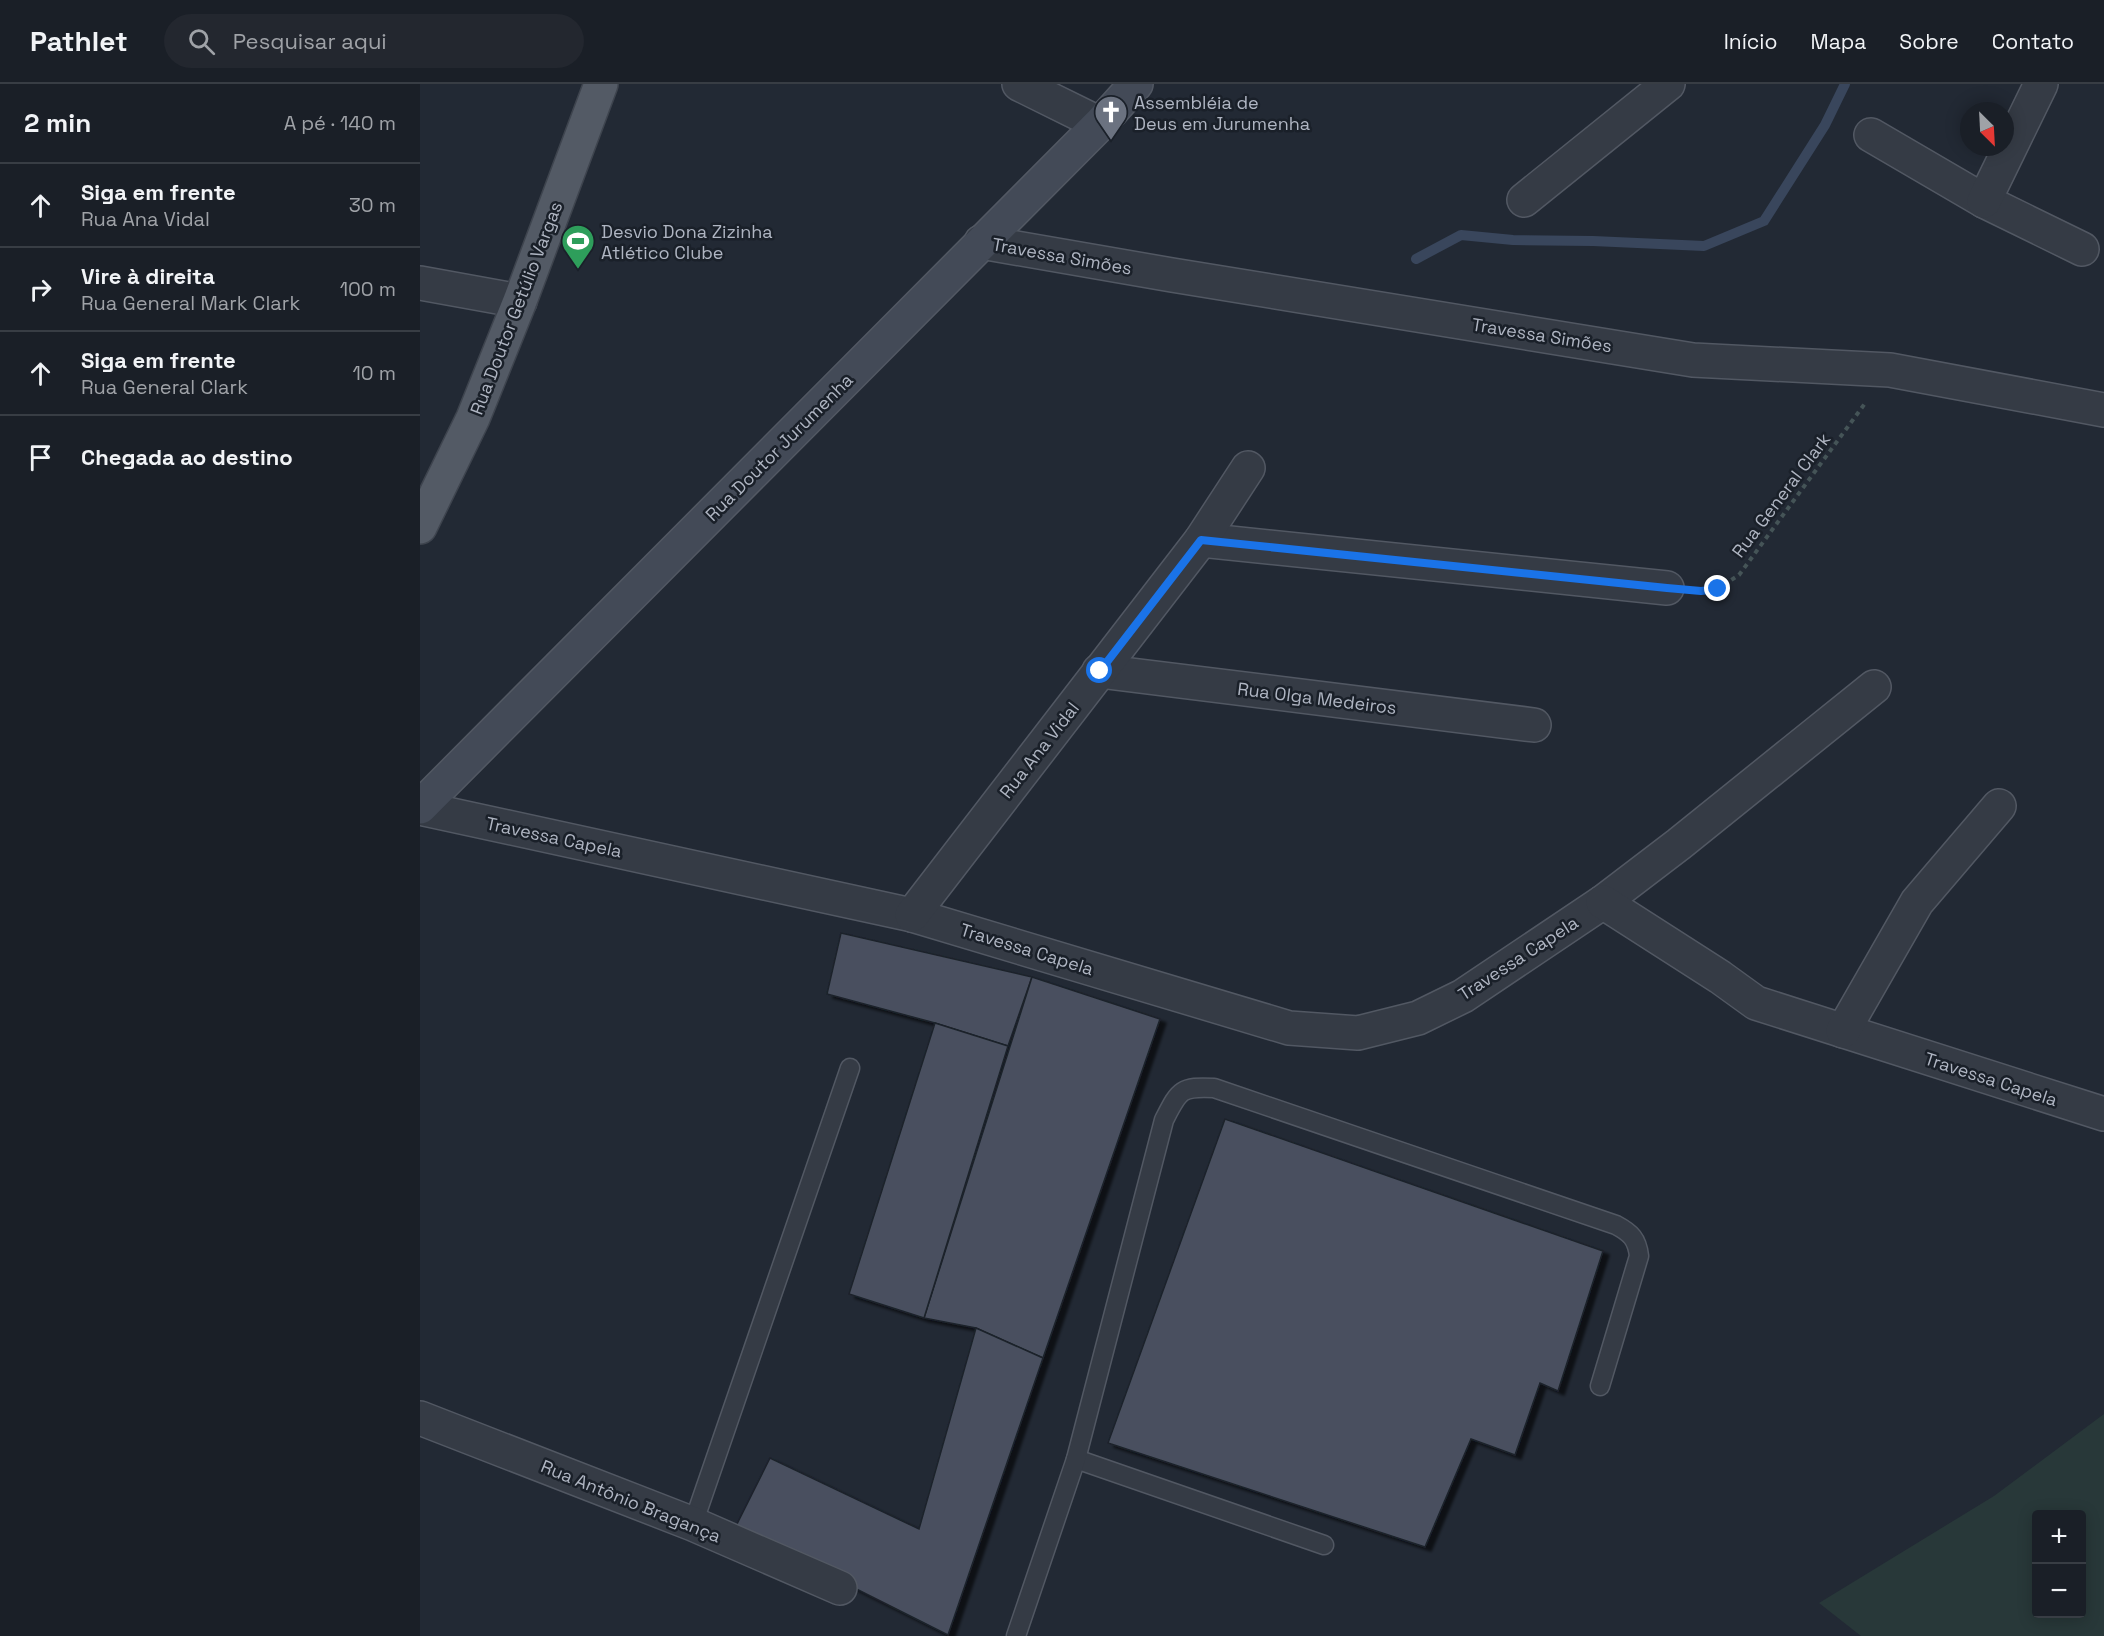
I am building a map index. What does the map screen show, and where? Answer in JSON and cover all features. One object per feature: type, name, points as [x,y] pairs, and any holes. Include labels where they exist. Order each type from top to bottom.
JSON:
[{"type":"main road","name":"Rua Doutor Getúlio Vargas","points":[[420,527],[473,418],[520,301],[601,84]]},
{"type":"main road","name":"Rua Doutor Jurumenha","points":[[420,808],[1100,124],[1136,84]]},
{"type":"street","points":[[1019,84],[1100,124]]},
{"type":"street","points":[[1524,200],[1668,84]]},
{"type":"street","points":[[1984,201],[2041,84]]},
{"type":"street","points":[[1871,135],[1984,201],[2082,249]]},
{"type":"street","name":"Travessa Simões","points":[[981,242],[1693,360],[1890,370],[2104,410]]},
{"type":"street","points":[[420,283],[520,301]]},
{"type":"street","name":"Rua Ana Vidal","points":[[912,915],[1201,540],[1248,468]]},
{"type":"street","points":[[1201,540],[1667,588]]},
{"type":"street","name":"Rua Olga Medeiros","points":[[1100,671],[1534,725]]},
{"type":"street","name":"Travessa Capela","points":[[420,808],[912,915],[1289,1028],[1358,1033],[1418,1018],[1463,996],[1603,902],[1680,844],[1874,687]]},
{"type":"street","points":[[1843,1031],[1917,902],[1999,806]]},
{"type":"street","name":"Travessa Capela","points":[[1603,902],[1720,977],[1756,1003],[2104,1114]]},
{"type":"street","name":"Rua Antônio Bragança","points":[[420,1418],[693,1524],[840,1588]]},
{"type":"lane","points":[[693,1524],[850,1068]]},
{"type":"lane","points":[[1016,1636],[1076,1459],[1164,1120],[1176,1097],[1192,1086],[1214,1088],[1616,1225],[1631,1233],[1638,1243],[1639,1256],[1600,1386]]},
{"type":"lane","points":[[1076,1459],[1324,1545]]},
{"type":"path","name":"Rua General Clark","points":[[1667,588],[1701,591],[1718,589],[1739,575],[1890,370]]},
{"type":"shaded area","points":[[2104,1414],[2104,1636],[1861,1636],[1819,1603],[1994,1496]]},
{"type":"building","points":[[841,933],[1032,977],[1008,1046],[935,1023],[827,994]]},
{"type":"building","points":[[1032,977],[1160,1019],[1043,1358],[976,1328],[924,1318]]},
{"type":"building","points":[[935,1023],[1008,1046],[924,1318],[849,1294]]},
{"type":"building","points":[[1225,1119],[1603,1251],[1558,1391],[1540,1383],[1515,1455],[1471,1439],[1425,1547],[1108,1443]]},
{"type":"building","points":[[976,1328],[1043,1358],[948,1635],[735,1528],[770,1458],[919,1529]]},
{"type":"waterway","points":[[1416,259],[1461,235],[1513,240],[1704,246],[1764,221],[1825,125],[1845,84]]},
{"type":"place","name":"Assembléia de Deus em Jurumenha","points":[[1111,141]]},
{"type":"place","name":"Desvio Dona Zizinha Atlético Clube","points":[[578,270]]},
{"type":"route","points":[[1100,671],[1201,540],[1667,588],[1701,591],[1718,589]]}]
